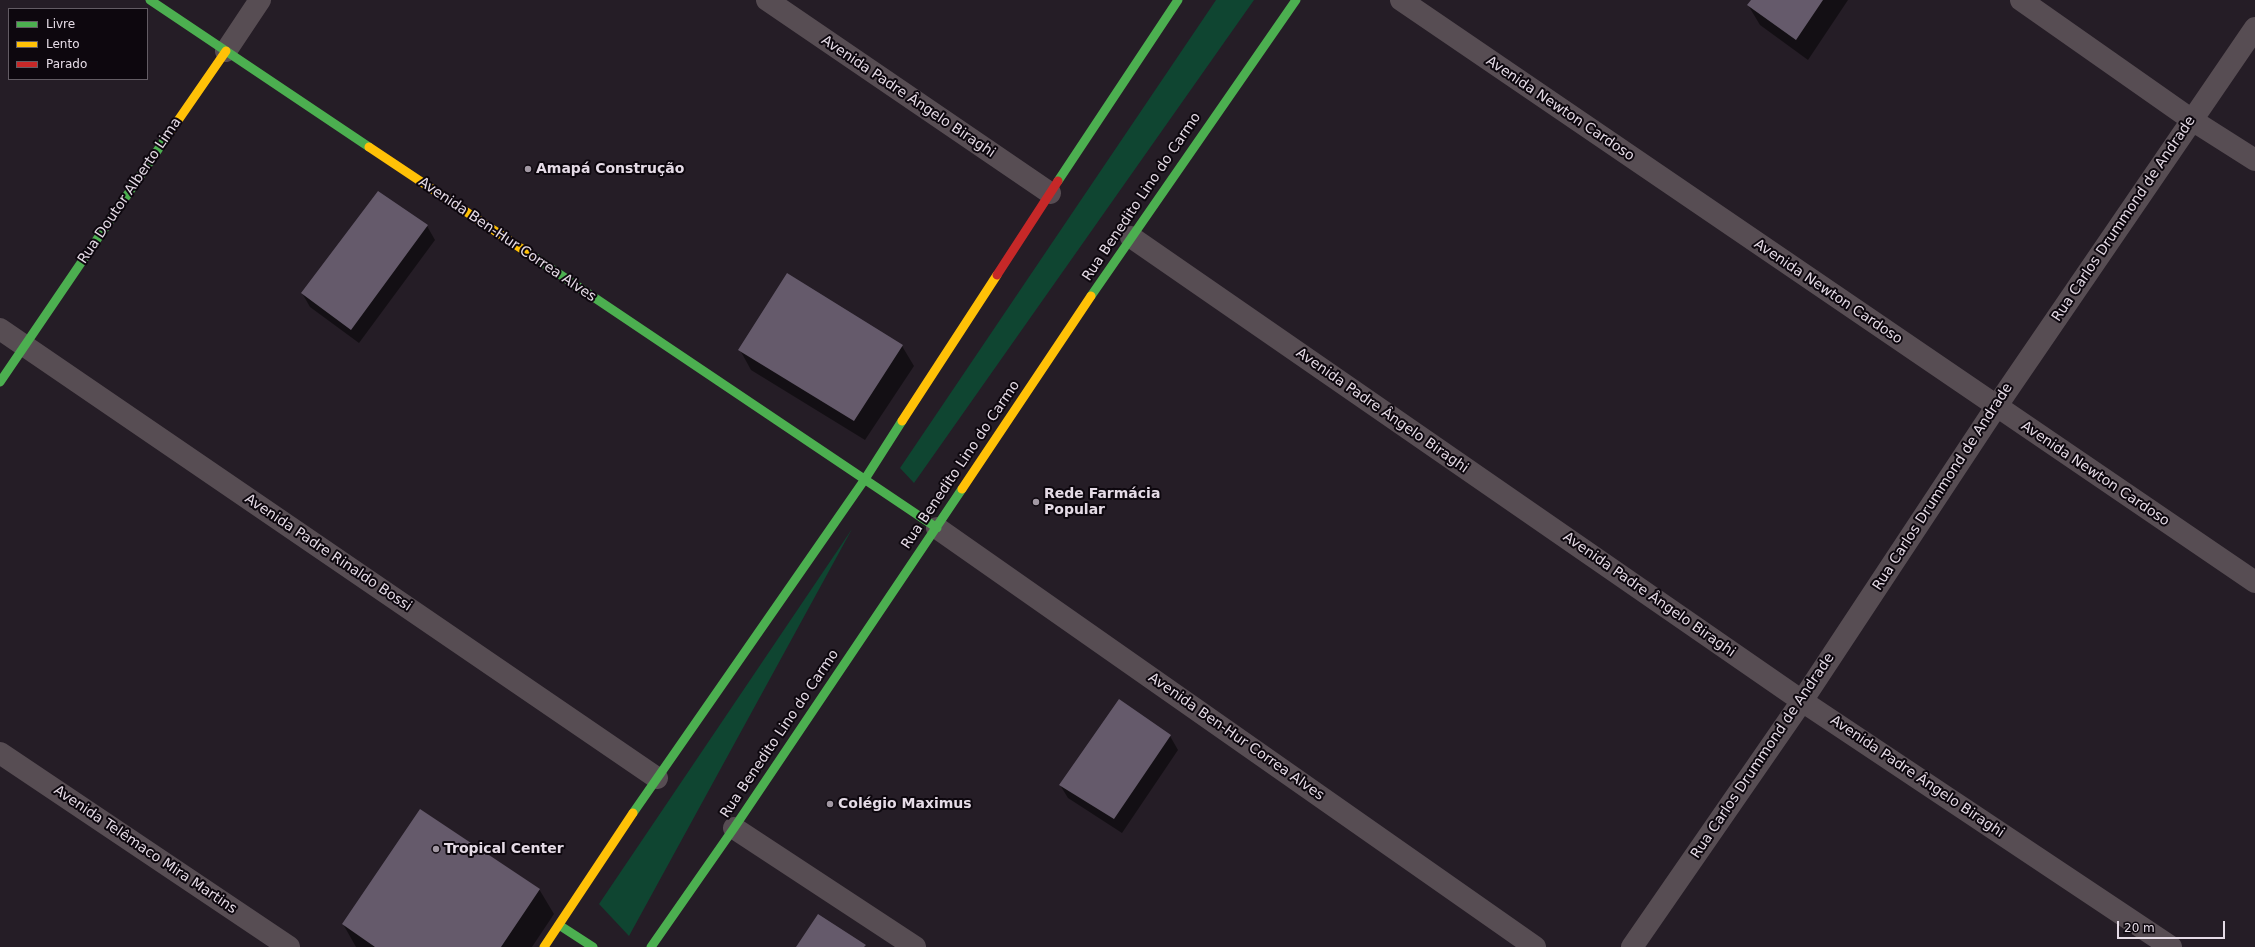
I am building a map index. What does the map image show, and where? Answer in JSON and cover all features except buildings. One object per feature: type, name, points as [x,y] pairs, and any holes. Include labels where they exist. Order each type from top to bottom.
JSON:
[{"type":"main road","name":"Avenida Ben-Hur Correa Alves","points":[[150,0],[936,528]]},
{"type":"main road","points":[[544,947],[657,778],[865,479],[1050,193],[1178,0]]},
{"type":"main road","name":"Rua Benedito Lino do Carmo","points":[[650,947],[734,828],[1131,237],[1296,0]]},
{"type":"main road","name":"Rua Doutor Alberto Lima","points":[[0,382],[226,51]]},
{"type":"main road","points":[[559,925],[593,947]]},
{"type":"street","name":"Rua Doutor Alberto Lima","points":[[226,51],[260,0]]},
{"type":"street","name":"Avenida Padre Ângelo Biraghi","points":[[767,0],[1050,193]]},
{"type":"street","name":"Avenida Newton Cardoso","points":[[1401,0],[1996,407],[2255,582]]},
{"type":"street","points":[[2021,0],[2192,120],[2255,160]]},
{"type":"street","name":"Rua Carlos Drummond de Andrade","points":[[1632,947],[1802,701],[1996,407],[2255,28]]},
{"type":"street","name":"Avenida Padre Ângelo Biraghi","points":[[1131,237],[1802,701],[2171,947]]},
{"type":"street","name":"Avenida Padre Rinaldo Bossi","points":[[0,329],[657,778]]},
{"type":"street","name":"Avenida Ben-Hur Correa Alves","points":[[936,528],[1535,947]]},
{"type":"street","name":"Avenida Telêmaco Mira Martins","points":[[0,753],[289,947]]},
{"type":"street","points":[[734,828],[915,947]]},
{"type":"green space","points":[[1216,0],[1254,0],[914,483],[900,468]]},
{"type":"green space","points":[[852,529],[629,936],[599,904]]},
{"type":"traffic: fast","points":[[150,0],[369,147]]},
{"type":"traffic: fast","points":[[1058,181],[1178,0]]},
{"type":"traffic: fast","points":[[1091,296],[1296,0]]},
{"type":"traffic: fast","points":[[0,382],[170,132]]},
{"type":"traffic: fast","points":[[531,255],[937,528]]},
{"type":"traffic: fast","points":[[633,813],[865,479],[902,421]]},
{"type":"traffic: fast","points":[[651,947],[734,828],[962,489]]},
{"type":"traffic: fast","points":[[559,925],[593,947]]},
{"type":"traffic: slow","points":[[170,132],[226,51]]},
{"type":"traffic: slow","points":[[369,147],[531,255]]},
{"type":"traffic: slow","points":[[902,421],[997,275]]},
{"type":"traffic: slow","points":[[962,489],[1091,296]]},
{"type":"traffic: slow","points":[[544,947],[633,813]]},
{"type":"traffic: jam","points":[[997,275],[1058,181]]},
{"type":"place","name":"Amapá Construção","points":[[528,169]]},
{"type":"place","name":"Rede Farmácia Popular","points":[[1036,502]]},
{"type":"place","name":"Colégio Maximus","points":[[830,804]]},
{"type":"place","name":"Tropical Center","points":[[436,849]]}]
